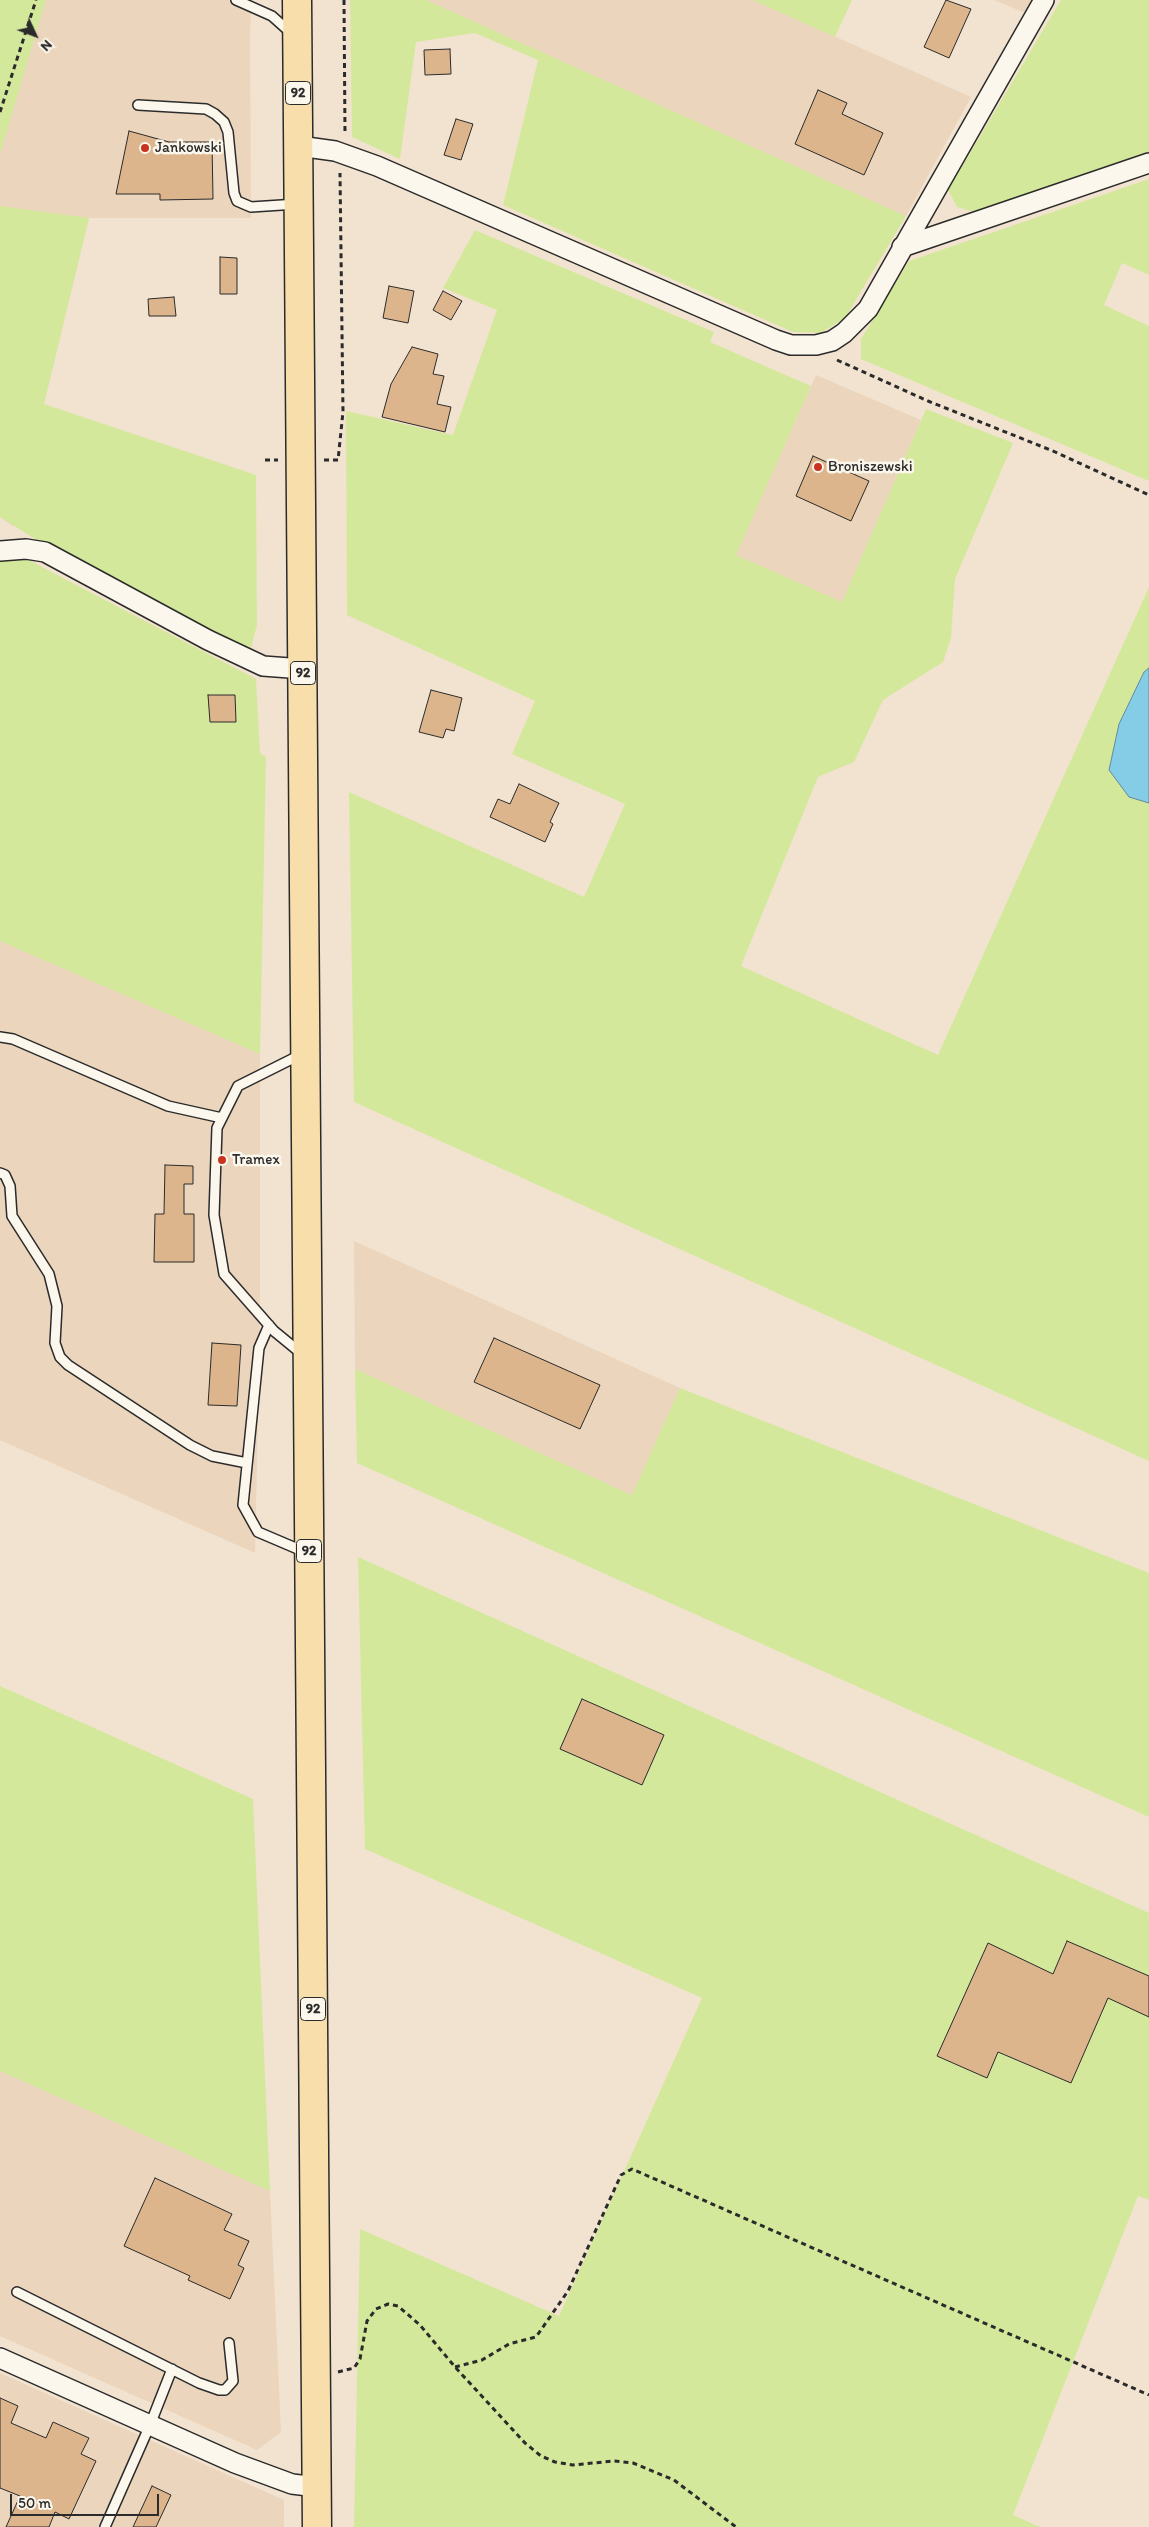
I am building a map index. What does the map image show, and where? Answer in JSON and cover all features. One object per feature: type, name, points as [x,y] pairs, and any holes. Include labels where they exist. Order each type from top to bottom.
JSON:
[{"type":"main road","name":"92","points":[[297,0],[317,2527]]},
{"type":"street","points":[[299,146],[342,153],[377,166],[776,340],[791,345],[805,346],[832,341],[856,324],[868,309],[1044,0]]},
{"type":"street","points":[[902,247],[1149,163]]},
{"type":"street","points":[[0,551],[26,549],[45,552],[208,640],[263,666],[303,669]]},
{"type":"street","points":[[0,2358],[274,2478],[292,2484],[317,2487]]},
{"type":"lane","points":[[236,0],[272,16],[297,39]]},
{"type":"lane","points":[[138,105],[206,109],[215,114],[224,122],[228,132],[234,193],[237,201],[251,207],[299,204]]},
{"type":"lane","points":[[0,1037],[13,1039],[168,1106],[222,1118]]},
{"type":"lane","points":[[306,1052],[238,1086],[217,1128],[214,1215],[224,1274],[269,1325],[308,1359]]},
{"type":"lane","points":[[0,1173],[5,1175],[10,1186],[12,1216],[49,1274],[57,1306],[55,1343],[60,1357],[68,1365],[190,1445],[212,1456],[247,1463]]},
{"type":"lane","points":[[269,1325],[259,1348],[243,1505],[258,1532],[309,1554]]},
{"type":"lane","points":[[17,2292],[199,2383],[219,2390],[225,2390],[233,2381],[229,2343]]},
{"type":"lane","points":[[104,2527],[150,2425],[172,2369]]},
{"type":"path","points":[[0,112],[36,0]]},
{"type":"path","points":[[265,460],[338,460],[343,412],[340,172],[345,124],[344,0]]},
{"type":"path","points":[[805,346],[928,401],[1053,451],[1149,495]]},
{"type":"path","points":[[455,2367],[482,2360],[509,2344],[536,2337],[568,2291],[621,2175],[632,2169],[1149,2395]]},
{"type":"path","points":[[316,2379],[354,2368],[360,2359],[368,2321],[376,2310],[388,2304],[398,2306],[420,2325],[455,2367],[525,2443],[541,2456],[555,2462],[573,2465],[614,2461],[641,2466],[674,2480],[736,2527]]},
{"type":"shaded area","points":[[0,0],[252,0],[250,32],[251,218],[89,218],[14,527],[0,517]]},
{"type":"shaded area","points":[[426,0],[753,0],[971,97],[906,216]]},
{"type":"shaded area","points":[[994,0],[1032,0],[1025,13]]},
{"type":"shaded area","points":[[816,375],[921,420],[842,603],[736,555]]},
{"type":"shaded area","points":[[0,941],[260,1054],[260,1323],[255,1553],[0,1440]]},
{"type":"shaded area","points":[[354,1241],[680,1388],[632,1495],[355,1369]]},
{"type":"shaded area","points":[[0,2071],[270,2191],[281,2432],[257,2450],[0,2336]]},
{"type":"shaded area","points":[[0,2373],[284,2500],[284,2527],[0,2527]]},
{"type":"green space","points":[[0,0],[46,0],[0,154]]},
{"type":"green space","points":[[350,0],[426,0],[906,216],[845,318],[821,333],[793,332],[503,205],[538,60],[475,33],[416,42],[400,159],[352,137]]},
{"type":"green space","points":[[753,0],[852,0],[835,37]]},
{"type":"green space","points":[[1061,0],[1149,0],[1149,152],[974,212],[957,207],[948,190]]},
{"type":"green space","points":[[1149,179],[1149,275],[1122,263],[1104,305],[1149,326],[1149,481],[861,359],[861,339],[909,261]]},
{"type":"green space","points":[[0,206],[89,218],[44,404],[256,475],[257,625],[251,648],[204,632],[43,544],[0,517]]},
{"type":"green space","points":[[475,230],[714,332],[710,342],[811,386],[736,555],[842,602],[926,409],[1013,443],[955,579],[951,638],[943,662],[883,700],[854,762],[818,777],[741,966],[938,1055],[1149,587],[1149,668],[1144,672],[1129,797],[1149,803],[1149,1461],[354,1102],[349,792],[584,897],[625,804],[512,754],[535,701],[347,615],[346,411],[453,435],[497,310],[443,288]]},
{"type":"green space","points":[[23,557],[256,679],[260,753],[266,757],[260,1054],[0,941],[0,558]]},
{"type":"green space","points":[[355,1369],[632,1495],[680,1388],[1149,1573],[1149,1817],[357,1463]]},
{"type":"green space","points":[[358,1557],[1149,1913],[1149,2200],[1138,2196],[1013,2515],[1040,2527],[354,2527],[360,2229],[559,2316],[702,1998],[365,1849]]},
{"type":"green space","points":[[0,1686],[253,1799],[270,2191],[0,2071]]},
{"type":"water","points":[[1149,668],[1149,803],[1129,797],[1109,770],[1119,724],[1144,672]]},
{"type":"building","points":[[946,0],[971,9],[949,58],[924,47]]},
{"type":"building","points":[[450,49],[451,74],[425,75],[424,50]]},
{"type":"building","points":[[818,90],[847,103],[842,114],[883,133],[864,175],[795,144]]},
{"type":"building","points":[[456,119],[473,124],[461,160],[444,155]]},
{"type":"building","points":[[129,131],[169,142],[212,142],[213,199],[160,200],[160,194],[116,194]]},
{"type":"building","points":[[220,257],[237,258],[237,294],[220,294]]},
{"type":"building","points":[[389,286],[414,291],[408,323],[383,318]]},
{"type":"building","points":[[443,291],[462,301],[451,320],[433,310]]},
{"type":"building","points":[[174,297],[176,316],[149,316],[148,299]]},
{"type":"building","points":[[412,347],[438,354],[433,374],[444,376],[437,404],[451,407],[445,432],[382,417],[391,384]]},
{"type":"building","points":[[813,456],[869,481],[851,521],[796,496]]},
{"type":"building","points":[[431,690],[462,698],[454,731],[446,729],[443,738],[419,732]]},
{"type":"building","points":[[208,695],[235,695],[236,722],[210,722]]},
{"type":"building","points":[[519,784],[559,803],[550,822],[553,824],[545,842],[490,817],[498,799],[510,804]]},
{"type":"building","points":[[165,1165],[193,1166],[193,1184],[184,1184],[184,1214],[194,1214],[194,1262],[154,1262],[155,1214],[164,1214]]},
{"type":"building","points":[[494,1338],[600,1385],[580,1429],[474,1382]]},
{"type":"building","points":[[212,1343],[241,1345],[237,1406],[208,1405]]},
{"type":"building","points":[[582,1699],[664,1735],[642,1785],[560,1749]]},
{"type":"building","points":[[1067,1941],[1149,1976],[1149,2017],[1108,1998],[1071,2083],[998,2052],[987,2078],[937,2056],[988,1943],[1053,1974]]},
{"type":"building","points":[[155,2178],[232,2214],[224,2230],[249,2241],[238,2265],[244,2268],[230,2299],[188,2280],[190,2276],[124,2246]]},
{"type":"building","points":[[0,2398],[18,2406],[11,2423],[46,2438],[53,2422],[89,2438],[81,2454],[96,2461],[69,2519],[55,2512],[49,2527],[6,2527],[20,2496],[0,2488]]},
{"type":"building","points":[[152,2486],[171,2495],[156,2527],[133,2527]]},
{"type":"place","name":"Jankowski","points":[[145,148]]},
{"type":"place","name":"Broniszewski","points":[[818,467]]},
{"type":"place","name":"Tramex","points":[[222,1160]]}]
